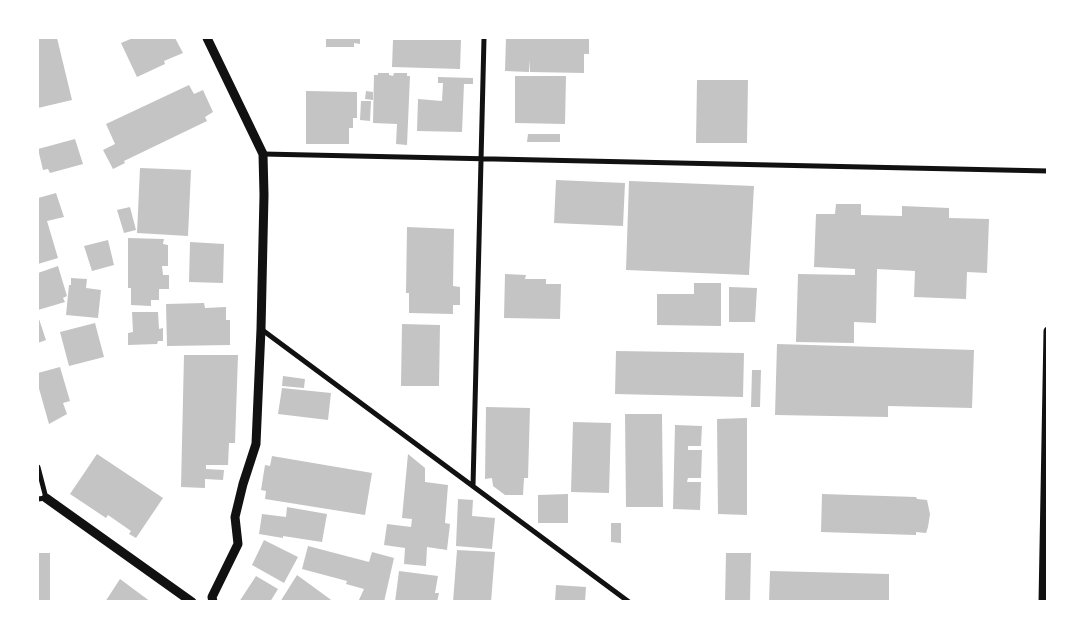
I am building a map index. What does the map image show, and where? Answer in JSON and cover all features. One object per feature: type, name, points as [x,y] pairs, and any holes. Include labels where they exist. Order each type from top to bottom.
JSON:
[{"type":"street","points":[[207,38],[263,154],[264,195],[256,444],[242,484],[235,517],[238,544],[212,597],[213,602]]},
{"type":"street","points":[[473,486],[484,38]]},
{"type":"street","points":[[263,154],[1048,171]]},
{"type":"street","points":[[261,329],[629,602]]},
{"type":"street","points":[[1043,602],[1048,331]]},
{"type":"street","points":[[38,467],[42,499],[192,602]]},
{"type":"building","points":[[38,38],[57,38],[72,100],[38,108]]},
{"type":"building","points":[[133,38],[175,38],[183,53],[164,61],[165,64],[137,77],[121,43]]},
{"type":"building","points":[[326,38],[360,38],[360,44],[354,43],[354,47],[326,47]]},
{"type":"building","points":[[506,38],[589,38],[589,54],[584,54],[584,73],[530,72],[530,60],[529,72],[505,71]]},
{"type":"building","points":[[393,40],[461,40],[460,69],[392,67]]},
{"type":"building","points":[[378,73],[389,73],[389,75],[393,76],[394,73],[407,73],[407,76],[410,76],[407,145],[396,144],[397,124],[373,123],[374,75],[378,75]]},
{"type":"building","points":[[515,76],[566,76],[565,124],[515,123]]},
{"type":"building","points":[[438,77],[473,78],[473,84],[464,84],[462,132],[417,131],[418,99],[442,101],[443,83],[438,83]]},
{"type":"building","points":[[697,80],[748,80],[747,143],[696,143]]},
{"type":"building","points":[[189,85],[194,94],[203,90],[213,112],[205,117],[207,121],[124,161],[125,163],[113,169],[103,150],[115,144],[106,124]]},
{"type":"building","points":[[306,91],[357,92],[357,118],[353,118],[353,128],[349,128],[349,144],[306,144]]},
{"type":"building","points":[[366,91],[373,92],[373,100],[365,99]]},
{"type":"building","points":[[361,101],[371,101],[370,121],[360,120]]},
{"type":"building","points":[[528,134],[560,134],[560,142],[527,142]]},
{"type":"building","points":[[75,139],[83,164],[50,173],[48,169],[43,170],[38,149]]},
{"type":"building","points":[[140,168],[191,170],[188,236],[137,233]]},
{"type":"building","points":[[556,180],[625,183],[623,226],[554,223]]},
{"type":"building","points":[[629,181],[754,186],[749,275],[626,270]]},
{"type":"building","points":[[56,193],[64,217],[47,221],[58,258],[38,264],[38,198]]},
{"type":"building","points":[[836,204],[861,204],[861,215],[902,216],[902,206],[949,208],[949,218],[989,219],[987,273],[967,272],[966,299],[914,297],[915,271],[877,269],[876,323],[854,322],[854,343],[796,342],[798,274],[855,275],[855,269],[814,267],[816,214],[835,214]]},
{"type":"building","points":[[130,207],[136,230],[124,233],[117,210]]},
{"type":"building","points":[[407,227],[454,229],[453,286],[460,287],[460,305],[453,305],[453,314],[409,313],[409,293],[406,293]]},
{"type":"building","points":[[128,238],[164,239],[163,244],[168,245],[168,266],[162,266],[163,275],[169,275],[169,289],[159,289],[159,300],[151,300],[151,306],[131,305],[131,288],[128,288]]},
{"type":"building","points":[[108,240],[114,265],[92,271],[84,246]]},
{"type":"building","points":[[190,242],[224,244],[223,283],[189,282]]},
{"type":"building","points":[[58,266],[67,296],[63,298],[65,302],[38,310],[38,273]]},
{"type":"building","points":[[505,274],[526,275],[525,279],[546,279],[546,284],[561,284],[560,319],[504,318]]},
{"type":"building","points":[[71,278],[87,279],[86,288],[101,290],[98,318],[66,315]]},
{"type":"building","points":[[694,283],[721,283],[721,326],[657,325],[657,294],[694,294]]},
{"type":"building","points":[[729,287],[757,288],[755,322],[729,322]]},
{"type":"building","points":[[204,303],[205,308],[226,307],[226,320],[230,320],[230,345],[167,346],[166,304]]},
{"type":"building","points":[[132,312],[158,312],[159,329],[163,328],[163,341],[158,341],[157,344],[128,345],[128,333],[133,332]]},
{"type":"building","points":[[38,316],[46,340],[38,343]]},
{"type":"building","points":[[95,323],[104,357],[69,366],[60,332]]},
{"type":"building","points":[[402,324],[440,325],[439,386],[401,386]]},
{"type":"building","points":[[777,344],[974,350],[972,408],[888,406],[888,417],[775,415]]},
{"type":"building","points":[[616,351],[744,353],[743,397],[615,394]]},
{"type":"building","points":[[184,355],[238,355],[235,443],[229,443],[228,465],[206,465],[206,469],[224,470],[223,480],[205,479],[205,488],[181,487]]},
{"type":"building","points":[[60,367],[70,401],[63,403],[67,414],[49,424],[38,385],[38,373]]},
{"type":"building","points":[[752,370],[761,370],[760,407],[751,407]]},
{"type":"building","points":[[283,376],[305,379],[304,388],[282,386]]},
{"type":"building","points":[[282,388],[331,393],[328,420],[278,414]]},
{"type":"building","points":[[486,407],[530,408],[528,478],[524,478],[523,495],[505,495],[493,486],[492,478],[485,479]]},
{"type":"building","points":[[625,414],[662,414],[663,507],[626,507]]},
{"type":"building","points":[[747,418],[747,515],[718,514],[717,419]]},
{"type":"building","points":[[573,422],[611,423],[609,493],[571,492]]},
{"type":"building","points":[[675,425],[702,426],[701,446],[688,446],[688,450],[702,450],[701,478],[688,478],[687,482],[701,482],[700,510],[673,509]]},
{"type":"building","points":[[97,454],[163,498],[136,538],[129,534],[131,531],[108,515],[106,518],[70,494]]},
{"type":"building","points":[[408,454],[425,468],[425,482],[448,485],[445,523],[450,524],[447,550],[427,547],[426,566],[404,564],[405,548],[384,545],[387,524],[411,527],[412,519],[402,518]]},
{"type":"building","points":[[272,456],[372,473],[365,515],[265,499],[266,491],[261,490],[265,465],[270,466]]},
{"type":"building","points":[[568,494],[568,523],[538,523],[538,495]]},
{"type":"building","points":[[822,494],[916,497],[917,499],[927,500],[930,514],[926,533],[916,532],[916,535],[821,532]]},
{"type":"building","points":[[458,499],[473,500],[472,516],[495,518],[492,549],[456,546]]},
{"type":"building","points":[[287,507],[327,514],[322,542],[259,534],[262,514],[286,517]]},
{"type":"building","points":[[611,523],[621,523],[621,543],[611,542]]},
{"type":"building","points":[[264,540],[298,557],[284,583],[252,565]]},
{"type":"building","points":[[308,546],[369,562],[372,552],[394,558],[384,602],[358,602],[364,589],[346,584],[347,581],[302,569]]},
{"type":"building","points":[[457,550],[495,552],[491,602],[453,602]]},
{"type":"building","points":[[38,553],[50,553],[50,602],[38,602]]},
{"type":"building","points":[[726,553],[751,553],[750,602],[725,602]]},
{"type":"building","points":[[399,571],[438,576],[435,593],[439,593],[437,602],[395,602]]},
{"type":"building","points":[[770,571],[889,574],[889,602],[769,602]]},
{"type":"building","points":[[297,575],[334,602],[280,602]]},
{"type":"building","points":[[256,576],[278,589],[270,602],[239,602]]},
{"type":"building","points":[[120,579],[151,602],[105,602]]},
{"type":"building","points":[[556,585],[586,587],[585,602],[555,602]]}]
